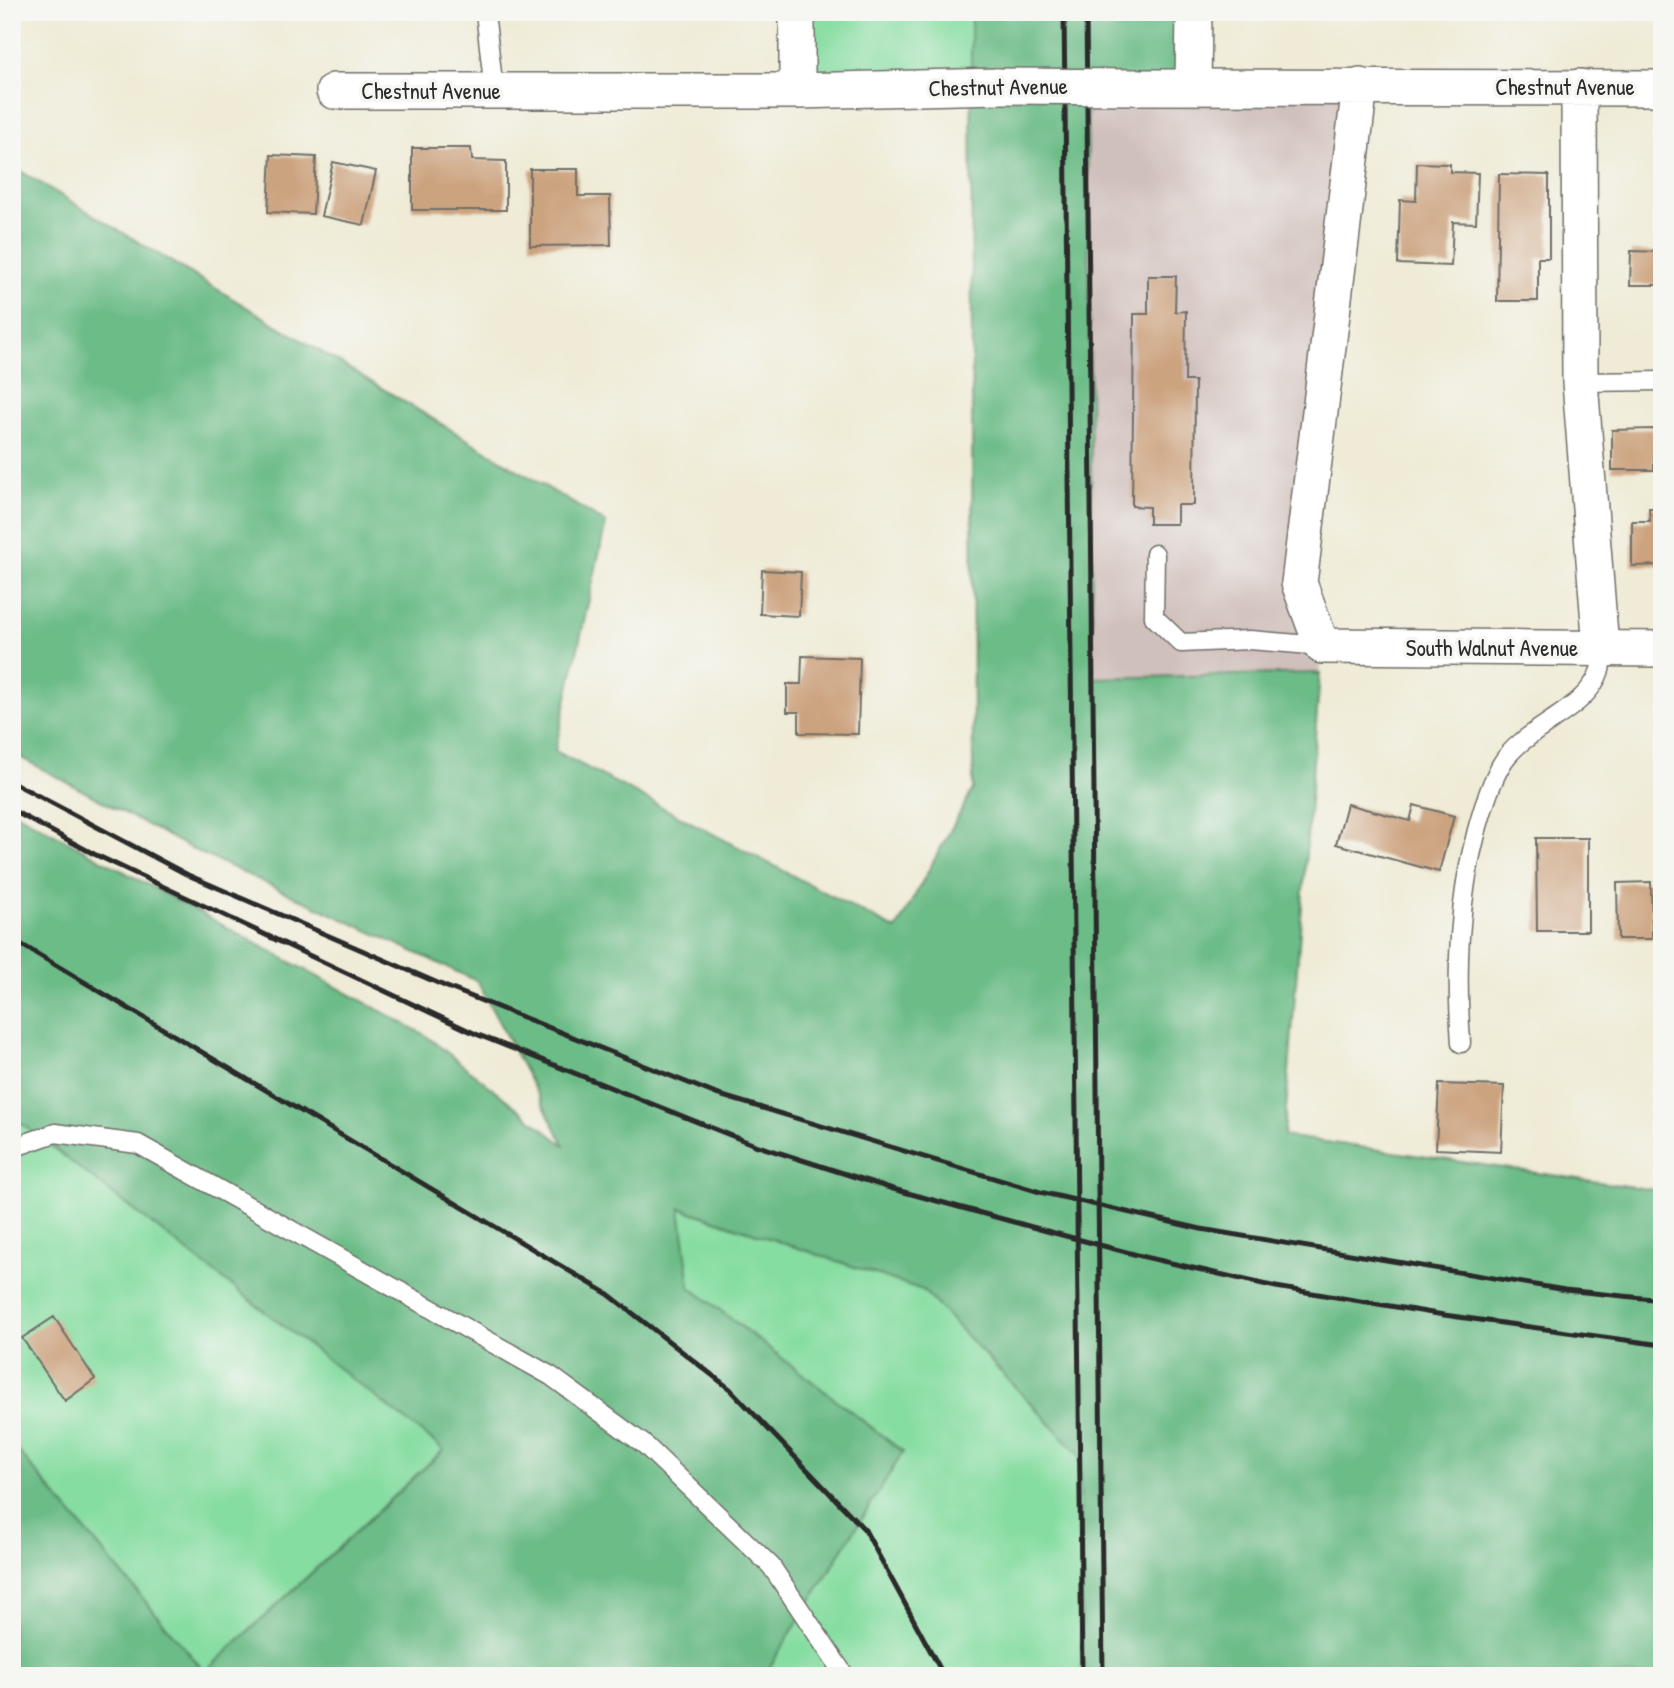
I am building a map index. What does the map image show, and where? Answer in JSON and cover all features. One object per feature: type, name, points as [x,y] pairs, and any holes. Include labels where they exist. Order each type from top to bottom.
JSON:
[{"type":"street","points":[[797,12],[797,91]]},
{"type":"street","points":[[1193,87],[1194,12]]},
{"type":"street","name":"Chestnut Avenue","points":[[334,91],[797,91],[998,86],[1662,88]]},
{"type":"street","points":[[1322,646],[1299,583],[1360,86]]},
{"type":"street","points":[[1579,87],[1580,382],[1601,648]]},
{"type":"street","name":"South Walnut Avenue","points":[[1322,646],[1662,649]]},
{"type":"lane","points":[[485,12],[494,91]]},
{"type":"lane","points":[[1580,382],[1662,381]]},
{"type":"lane","points":[[1155,554],[1154,618],[1181,643],[1250,640],[1322,646]]},
{"type":"lane","points":[[1461,1043],[1458,995],[1460,919],[1467,869],[1483,808],[1502,763],[1524,740],[1592,688],[1601,668],[1601,648]]},
{"type":"lane","points":[[12,1149],[55,1133],[138,1144],[551,1376],[645,1445],[771,1566],[845,1676]]},
{"type":"shaded area","points":[[1360,86],[1299,583],[1322,646],[1320,673],[1093,678],[1087,87]]},
{"type":"green space","points":[[797,12],[971,12],[971,87],[797,91]]},
{"type":"green space","points":[[971,12],[1194,12],[1193,87],[1087,87],[1093,678],[1320,673],[1284,1136],[1662,1191],[1662,1676],[1082,1676],[1080,1455],[923,1290],[680,1208],[690,1287],[903,1452],[764,1676],[12,1676],[12,1444],[205,1672],[444,1450],[12,1116],[12,811],[425,1035],[565,1146],[477,981],[194,850],[12,753],[12,166],[606,523],[555,751],[896,930],[973,789]]},
{"type":"green space","points":[[12,1116],[444,1449],[205,1672],[12,1444]]},
{"type":"green space","points":[[679,1208],[923,1290],[1080,1455],[1082,1676],[764,1676],[903,1452],[690,1287]]},
{"type":"building","points":[[412,148],[471,148],[472,160],[506,161],[506,210],[412,210]]},
{"type":"building","points":[[271,155],[316,157],[313,214],[268,212]]},
{"type":"building","points":[[333,162],[376,171],[364,225],[321,216]]},
{"type":"building","points":[[1417,163],[1450,164],[1450,172],[1478,173],[1476,223],[1453,222],[1451,266],[1398,264],[1400,200],[1416,201]]},
{"type":"building","points":[[530,169],[578,169],[578,196],[610,196],[611,245],[530,246]]},
{"type":"building","points":[[1499,174],[1549,175],[1549,258],[1538,258],[1538,301],[1497,301]]},
{"type":"building","points":[[1631,251],[1662,252],[1662,285],[1630,285]]},
{"type":"building","points":[[1148,276],[1176,276],[1175,312],[1186,311],[1185,381],[1195,381],[1194,505],[1177,505],[1177,524],[1149,524],[1149,507],[1132,506],[1134,314],[1148,314]]},
{"type":"building","points":[[1654,429],[1654,470],[1612,470],[1612,430]]},
{"type":"building","points":[[1649,508],[1662,508],[1662,565],[1632,566],[1632,521],[1650,521]]},
{"type":"building","points":[[762,570],[801,572],[799,616],[760,614]]},
{"type":"building","points":[[802,656],[860,658],[858,734],[799,733],[799,712],[787,712],[787,684],[801,684]]},
{"type":"building","points":[[1347,804],[1410,821],[1414,805],[1454,816],[1439,872],[1336,844]]},
{"type":"building","points":[[1536,838],[1588,838],[1588,931],[1537,931]]},
{"type":"building","points":[[1651,882],[1652,939],[1618,939],[1617,883]]},
{"type":"building","points":[[1439,1084],[1504,1086],[1501,1152],[1436,1149]]},
{"type":"building","points":[[54,1317],[95,1379],[65,1401],[22,1338]]},
{"type":"railway","points":[[1064,12],[1082,1676]]},
{"type":"railway","points":[[1086,12],[1103,1676]]},
{"type":"railway","points":[[12,782],[188,875],[447,987],[716,1094],[1040,1192],[1201,1229],[1565,1290],[1662,1300]]},
{"type":"railway","points":[[12,810],[94,854],[476,1034],[755,1145],[893,1189],[1043,1230],[1276,1287],[1444,1315],[1662,1345]]},
{"type":"railway","points":[[12,939],[608,1294],[730,1389],[865,1530],[944,1676]]}]
